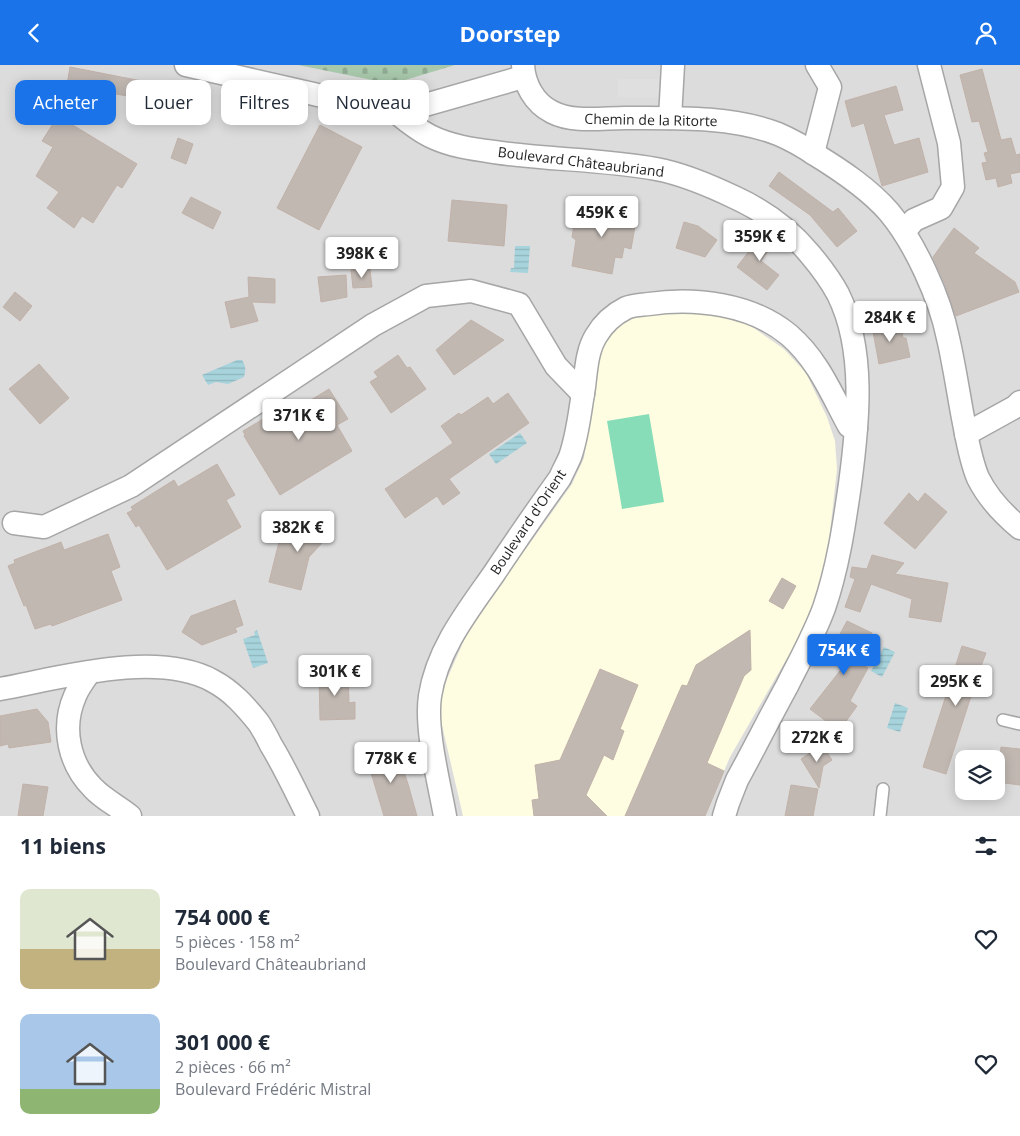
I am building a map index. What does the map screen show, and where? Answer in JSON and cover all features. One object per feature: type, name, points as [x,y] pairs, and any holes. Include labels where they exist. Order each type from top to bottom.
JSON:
[{"type":"street","name":"Chemin de la Ritorte","points":[[186,65],[318,95]]},
{"type":"street","points":[[670,118],[673,65]]},
{"type":"street","points":[[813,153],[830,87],[817,65]]},
{"type":"street","points":[[904,232],[914,220],[940,208],[953,187],[949,143],[930,65]]},
{"type":"street","name":"Chemin de la Ritorte","points":[[429,102],[523,71],[535,99],[552,112],[572,118],[670,118],[721,121],[749,126],[777,134],[841,170],[888,211],[904,232],[934,292],[948,335],[966,434],[978,478],[1004,514],[1020,528]]},
{"type":"street","name":"Boulevard Châteaubriand","points":[[412,125],[432,137],[458,147],[528,157],[656,169],[692,178],[753,206],[782,225],[803,245],[824,271],[838,294],[846,315],[852,341],[856,375],[856,427],[838,558],[824,609],[812,637],[737,780],[724,816]]},
{"type":"street","points":[[14,523],[44,527],[131,486],[358,335],[426,296],[471,291],[519,304],[556,366],[582,394]]},
{"type":"street","name":"Boulevard d'Orient","points":[[445,816],[429,723],[430,696],[438,668],[448,643],[463,618],[560,478],[570,458],[577,431],[588,357],[595,337],[607,321],[627,308],[658,303],[690,301],[746,311],[788,334],[818,368],[848,426],[856,427]]},
{"type":"street","points":[[966,434],[1015,407],[1020,402]]},
{"type":"street","points":[[0,689],[134,667],[187,671],[212,680],[235,695],[259,723],[308,816]]},
{"type":"street","points":[[89,673],[75,694],[69,712],[68,732],[70,751],[80,772],[94,790],[130,816]]},
{"type":"lane","points":[[1002,720],[1020,724]]},
{"type":"lane","points":[[880,816],[883,789]]},
{"type":"shaded area","points":[[0,65],[1020,65],[1020,816],[0,816]]},
{"type":"shaded area","points":[[618,79],[672,79],[671,98],[618,97]]},
{"type":"shaded area","points":[[667,311],[717,314],[748,324],[784,349],[806,373],[827,417],[835,441],[837,469],[825,578],[798,645],[786,660],[730,757],[705,816],[463,816],[441,721],[441,699],[447,679],[469,629],[572,484],[584,458],[600,347],[623,320]]},
{"type":"green space","points":[[298,65],[455,65],[405,80],[372,80]]},
{"type":"green space","points":[[649,414],[664,502],[622,509],[607,421]]},
{"type":"water","points":[[515,246],[530,246],[528,273],[510,272],[511,268],[514,268]]},
{"type":"water","points":[[237,360],[242,360],[244,364],[244,377],[228,384],[216,382],[208,385],[202,375]]},
{"type":"water","points":[[520,433],[527,443],[496,464],[489,454]]},
{"type":"water","points":[[257,630],[268,663],[253,668],[243,639],[255,635],[254,632]]},
{"type":"water","points":[[884,647],[895,652],[882,677],[871,671]]},
{"type":"water","points":[[895,703],[908,708],[900,732],[887,728]]},
{"type":"building","points":[[70,67],[137,80],[126,80],[126,96],[116,94],[116,80],[68,80]]},
{"type":"building","points":[[982,69],[1001,140],[1011,138],[1016,155],[1020,154],[1020,172],[1010,174],[1012,183],[998,187],[996,178],[986,180],[982,163],[987,162],[984,153],[988,152],[979,121],[972,122],[960,75]]},
{"type":"building","points":[[896,86],[903,110],[884,115],[894,145],[919,138],[928,172],[882,186],[864,123],[852,127],[845,101]]},
{"type":"building","points":[[52,125],[73,125],[137,164],[122,188],[117,185],[93,223],[82,216],[74,228],[47,208],[59,192],[36,176],[53,147],[42,141]]},
{"type":"building","points":[[320,125],[362,147],[319,230],[277,208]]},
{"type":"building","points":[[178,138],[193,144],[186,164],[171,158]]},
{"type":"building","points":[[779,172],[833,212],[838,208],[857,231],[837,247],[810,215],[769,186]]},
{"type":"building","points":[[191,197],[221,212],[213,229],[182,213]]},
{"type":"building","points":[[452,200],[507,205],[504,246],[448,241]]},
{"type":"building","points":[[596,203],[629,210],[628,219],[636,221],[631,249],[624,247],[622,258],[615,257],[612,274],[572,266],[576,240],[572,237],[576,214],[594,218]]},
{"type":"building","points":[[684,222],[698,226],[717,240],[705,257],[676,248]]},
{"type":"building","points":[[954,228],[979,248],[974,253],[1015,282],[1019,292],[956,316],[933,257]]},
{"type":"building","points":[[765,230],[776,239],[761,261],[779,275],[767,290],[737,267]]},
{"type":"building","points":[[370,269],[372,287],[353,288],[351,270]]},
{"type":"building","points":[[346,275],[347,297],[321,302],[318,277]]},
{"type":"building","points":[[248,277],[275,279],[275,303],[252,302],[258,321],[231,328],[225,302],[249,297]]},
{"type":"building","points":[[15,292],[32,306],[20,321],[3,307]]},
{"type":"building","points":[[471,320],[504,340],[454,375],[436,350]]},
{"type":"building","points":[[896,321],[899,334],[902,333],[903,338],[906,338],[910,357],[879,364],[872,326]]},
{"type":"building","points":[[398,355],[407,368],[410,367],[426,389],[391,413],[370,382],[378,377],[374,372]]},
{"type":"building","points":[[39,364],[69,398],[40,424],[9,389]]},
{"type":"building","points":[[329,389],[348,419],[337,425],[352,451],[280,495],[244,436],[243,431],[287,405],[291,412]]},
{"type":"building","points":[[508,393],[529,423],[449,479],[460,493],[443,505],[437,496],[405,518],[385,489],[453,443],[441,426],[459,413],[461,415],[488,397],[493,404]]},
{"type":"building","points":[[217,464],[235,495],[226,500],[241,527],[167,570],[139,525],[136,527],[127,513],[133,510],[131,507],[174,480],[178,487]]},
{"type":"building","points":[[909,493],[918,502],[925,493],[947,512],[915,549],[884,523]]},
{"type":"building","points":[[318,514],[334,530],[309,557],[301,590],[269,582],[279,542],[286,541],[288,534],[294,530],[301,531]]},
{"type":"building","points":[[108,534],[120,567],[111,571],[122,600],[52,626],[51,624],[35,629],[8,566],[15,563],[14,560],[61,542],[64,550]]},
{"type":"building","points":[[872,555],[904,563],[895,574],[948,583],[941,622],[909,617],[912,599],[871,584],[860,612],[845,607],[855,579],[850,577],[852,567],[867,569]]},
{"type":"building","points":[[782,578],[796,586],[783,609],[769,601]]},
{"type":"building","points":[[235,600],[243,625],[235,628],[237,632],[202,645],[182,632],[191,616]]},
{"type":"building","points":[[847,621],[872,633],[867,646],[871,649],[862,665],[868,668],[850,701],[857,706],[839,731],[810,709],[843,667],[827,658]]},
{"type":"building","points":[[750,630],[751,670],[744,676],[707,763],[724,771],[705,816],[625,816],[682,685],[687,686],[696,665]]},
{"type":"building","points":[[962,646],[986,653],[981,666],[990,669],[982,697],[972,693],[946,774],[923,767]]},
{"type":"building","points":[[600,669],[638,685],[620,729],[624,731],[613,760],[604,755],[586,795],[607,816],[534,816],[532,800],[539,799],[535,765],[560,760]]},
{"type":"building","points":[[319,672],[348,672],[349,703],[355,702],[355,719],[320,720]]},
{"type":"building","points":[[37,709],[48,722],[51,742],[9,748],[8,744],[0,746],[0,716]]},
{"type":"building","points":[[822,745],[832,760],[823,766],[819,788],[801,759]]},
{"type":"building","points":[[396,747],[417,816],[384,816],[366,756]]},
{"type":"building","points":[[1001,747],[1020,749],[1020,785],[1005,783],[1005,750],[1001,750]]},
{"type":"building","points":[[23,784],[48,787],[43,816],[18,816]]},
{"type":"building","points":[[791,785],[818,789],[813,816],[785,816]]}]
